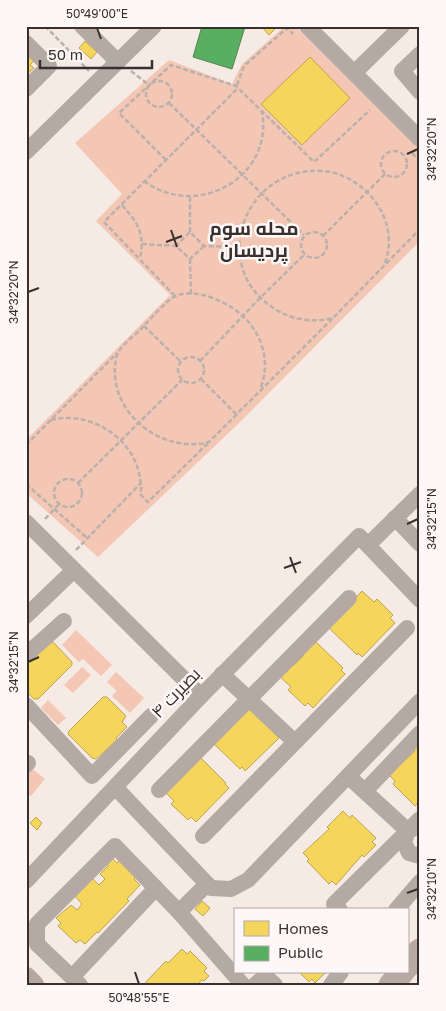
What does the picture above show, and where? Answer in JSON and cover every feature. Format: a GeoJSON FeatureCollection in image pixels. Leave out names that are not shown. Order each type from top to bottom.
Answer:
{"type":"FeatureCollection","features":[{"type":"Feature","properties":{"kind":"main road"},"geometry":{"type":"LineString","coordinates":[[408,965],[420,951]]}},
{"type":"Feature","properties":{"kind":"main road"},"geometry":{"type":"LineString","coordinates":[[391,985],[400,974]]}},
{"type":"Feature","properties":{"kind":"main road"},"geometry":{"type":"LineString","coordinates":[[26,978],[33,985]]}},
{"type":"Feature","properties":{"kind":"street"},"geometry":{"type":"LineString","coordinates":[[26,152],[154,26]]}},
{"type":"Feature","properties":{"kind":"street"},"geometry":{"type":"LineString","coordinates":[[354,73],[402,26]]}},
{"type":"Feature","properties":{"kind":"street"},"geometry":{"type":"LineString","coordinates":[[92,29],[118,62]]}},
{"type":"Feature","properties":{"kind":"street"},"geometry":{"type":"LineString","coordinates":[[300,31],[354,73],[375,105],[420,139]]}},
{"type":"Feature","properties":{"kind":"street"},"geometry":{"type":"LineString","coordinates":[[26,43],[49,66],[26,89]]}},
{"type":"Feature","properties":{"kind":"street"},"geometry":{"type":"LineString","coordinates":[[420,54],[402,71],[420,92]]}},
{"type":"Feature","properties":{"kind":"street","name":"بصیرت ۴"},"geometry":{"type":"LineString","coordinates":[[26,881],[222,674],[363,540],[395,518],[420,494]]}},
{"type":"Feature","properties":{"kind":"street"},"geometry":{"type":"LineString","coordinates":[[395,518],[420,544]]}},
{"type":"Feature","properties":{"kind":"street"},"geometry":{"type":"LineString","coordinates":[[30,526],[201,696]]}},
{"type":"Feature","properties":{"kind":"street"},"geometry":{"type":"LineString","coordinates":[[363,540],[420,600]]}},
{"type":"Feature","properties":{"kind":"street"},"geometry":{"type":"LineString","coordinates":[[26,616],[74,570]]}},
{"type":"Feature","properties":{"kind":"street"},"geometry":{"type":"LineString","coordinates":[[159,790],[349,598]]}},
{"type":"Feature","properties":{"kind":"street"},"geometry":{"type":"LineString","coordinates":[[26,655],[64,621]]}},
{"type":"Feature","properties":{"kind":"street"},"geometry":{"type":"LineString","coordinates":[[203,836],[407,628]]}},
{"type":"Feature","properties":{"kind":"street"},"geometry":{"type":"LineString","coordinates":[[222,674],[295,742]]}},
{"type":"Feature","properties":{"kind":"street"},"geometry":{"type":"LineString","coordinates":[[115,787],[211,888],[231,889],[248,880],[420,701]]}},
{"type":"Feature","properties":{"kind":"street"},"geometry":{"type":"LineString","coordinates":[[26,705],[92,776],[151,716]]}},
{"type":"Feature","properties":{"kind":"street"},"geometry":{"type":"LineString","coordinates":[[365,791],[420,733]]}},
{"type":"Feature","properties":{"kind":"street"},"geometry":{"type":"LineString","coordinates":[[348,776],[414,829]]}},
{"type":"Feature","properties":{"kind":"street"},"geometry":{"type":"LineString","coordinates":[[420,818],[404,842],[409,853],[420,856]]}},
{"type":"Feature","properties":{"kind":"street"},"geometry":{"type":"LineString","coordinates":[[338,908],[334,904],[414,829]]}},
{"type":"Feature","properties":{"kind":"street"},"geometry":{"type":"LineString","coordinates":[[156,888],[76,981],[38,944],[38,924],[114,846],[156,888],[179,912],[243,985]]}},
{"type":"Feature","properties":{"kind":"street"},"geometry":{"type":"LineString","coordinates":[[398,908],[420,882]]}},
{"type":"Feature","properties":{"kind":"street"},"geometry":{"type":"LineString","coordinates":[[179,912],[207,884]]}},
{"type":"Feature","properties":{"kind":"street"},"geometry":{"type":"LineString","coordinates":[[331,985],[339,974]]}},
{"type":"Feature","properties":{"kind":"street"},"geometry":{"type":"LineString","coordinates":[[255,985],[265,976],[275,985]]}},
{"type":"Feature","properties":{"kind":"path"},"geometry":{"type":"LineString","coordinates":[[45,26],[98,81]]}},
{"type":"Feature","properties":{"kind":"path"},"geometry":{"type":"LineString","coordinates":[[175,296],[104,222],[237,86],[244,66],[288,27],[300,31]]}},
{"type":"Feature","properties":{"kind":"path"},"geometry":{"type":"LineString","coordinates":[[118,62],[149,85]]}},
{"type":"Feature","properties":{"kind":"path"},"geometry":{"type":"LineString","coordinates":[[166,160],[119,113],[171,65],[237,86],[314,162],[375,105]]}},
{"type":"Feature","properties":{"kind":"path"},"geometry":{"type":"LineString","coordinates":[[160,81],[168,84],[172,91],[169,103],[158,107],[150,104],[146,97],[149,85],[160,81]]}},
{"type":"Feature","properties":{"kind":"path"},"geometry":{"type":"LineString","coordinates":[[169,103],[304,236]]}},
{"type":"Feature","properties":{"kind":"path"},"geometry":{"type":"LineString","coordinates":[[375,105],[376,117]]}},
{"type":"Feature","properties":{"kind":"path"},"geometry":{"type":"LineString","coordinates":[[144,181],[154,188],[170,194],[190,196],[218,191],[243,174],[253,161],[260,147],[263,132],[261,110]]}},
{"type":"Feature","properties":{"kind":"path"},"geometry":{"type":"LineString","coordinates":[[404,155],[409,150],[420,161]]}},
{"type":"Feature","properties":{"kind":"path"},"geometry":{"type":"LineString","coordinates":[[396,151],[404,155],[408,163],[402,175],[394,177],[386,174],[381,167],[384,155],[396,151]]}},
{"type":"Feature","properties":{"kind":"path"},"geometry":{"type":"LineString","coordinates":[[333,318],[310,320],[295,318],[281,313],[260,298],[249,284],[243,271],[239,247],[241,228],[246,214],[261,193],[274,182],[299,172],[313,171],[340,175],[353,181],[368,193],[381,211],[387,224],[390,251],[385,264]]}},
{"type":"Feature","properties":{"kind":"path"},"geometry":{"type":"LineString","coordinates":[[323,236],[386,174]]}},
{"type":"Feature","properties":{"kind":"path"},"geometry":{"type":"LineString","coordinates":[[190,196],[190,232],[204,246],[239,247]]}},
{"type":"Feature","properties":{"kind":"path"},"geometry":{"type":"LineString","coordinates":[[122,204],[138,224],[142,244],[140,259]]}},
{"type":"Feature","properties":{"kind":"path"},"geometry":{"type":"LineString","coordinates":[[51,420],[68,418],[82,420],[97,424],[112,432],[129,450],[138,466],[140,494],[148,502],[420,229]]}},
{"type":"Feature","properties":{"kind":"path"},"geometry":{"type":"LineString","coordinates":[[176,246],[190,232]]}},
{"type":"Feature","properties":{"kind":"path"},"geometry":{"type":"LineString","coordinates":[[316,232],[323,236],[326,239],[326,248],[321,256],[313,258],[304,255],[300,243],[304,236],[308,233],[316,232]]}},
{"type":"Feature","properties":{"kind":"path"},"geometry":{"type":"LineString","coordinates":[[142,244],[176,246],[190,259],[191,295]]}},
{"type":"Feature","properties":{"kind":"path"},"geometry":{"type":"LineString","coordinates":[[190,259],[204,246]]}},
{"type":"Feature","properties":{"kind":"path"},"geometry":{"type":"LineString","coordinates":[[200,361],[304,255]]}},
{"type":"Feature","properties":{"kind":"path"},"geometry":{"type":"LineString","coordinates":[[26,446],[175,296],[191,295],[217,299],[244,316],[258,335],[263,348],[266,361],[266,375],[262,387]]}},
{"type":"Feature","properties":{"kind":"path"},"geometry":{"type":"LineString","coordinates":[[144,326],[180,361]]}},
{"type":"Feature","properties":{"kind":"path"},"geometry":{"type":"LineString","coordinates":[[118,352],[116,373],[120,395],[126,408],[145,430],[172,442],[186,444],[209,442]]}},
{"type":"Feature","properties":{"kind":"path"},"geometry":{"type":"LineString","coordinates":[[188,357],[197,358],[200,361],[204,372],[201,379],[190,383],[179,377],[177,369],[180,361],[188,357]]}},
{"type":"Feature","properties":{"kind":"path"},"geometry":{"type":"LineString","coordinates":[[201,379],[236,414]]}},
{"type":"Feature","properties":{"kind":"path"},"geometry":{"type":"LineString","coordinates":[[78,483],[182,380]]}},
{"type":"Feature","properties":{"kind":"path"},"geometry":{"type":"LineString","coordinates":[[69,479],[78,483],[82,491],[76,504],[68,507],[59,504],[54,497],[54,488],[57,484],[60,481],[69,479]]}},
{"type":"Feature","properties":{"kind":"path"},"geometry":{"type":"LineString","coordinates":[[26,484],[87,538],[140,482]]}},
{"type":"Feature","properties":{"kind":"path"},"geometry":{"type":"LineString","coordinates":[[30,526],[55,509],[59,504]]}},
{"type":"Feature","properties":{"kind":"shaded area"},"geometry":{"type":"Polygon","coordinates":[[[285,26],[295,26],[420,149],[420,241],[237,425],[98,557],[26,493],[26,440],[170,295],[96,221],[122,194],[75,143],[169,60],[232,84],[242,64],[285,26]]]}},
{"type":"Feature","properties":{"kind":"shaded area"},"geometry":{"type":"Polygon","coordinates":[[[76,630],[112,665],[101,676],[83,659],[79,662],[62,645],[76,630]]]}},
{"type":"Feature","properties":{"kind":"shaded area"},"geometry":{"type":"Polygon","coordinates":[[[82,667],[91,675],[73,693],[64,685],[82,667]]]}},
{"type":"Feature","properties":{"kind":"shaded area"},"geometry":{"type":"Polygon","coordinates":[[[116,672],[144,698],[130,713],[112,696],[117,691],[107,682],[116,672]]]}},
{"type":"Feature","properties":{"kind":"shaded area"},"geometry":{"type":"Polygon","coordinates":[[[48,700],[66,718],[58,725],[41,708],[48,700]]]}},
{"type":"Feature","properties":{"kind":"shaded area"},"geometry":{"type":"Polygon","coordinates":[[[30,767],[45,779],[31,796],[26,793],[26,772],[30,767]]]}},
{"type":"Feature","properties":{"kind":"building: Homes"},"geometry":{"type":"Polygon","coordinates":[[[261,26],[278,26],[269,35],[261,26]]]}},
{"type":"Feature","properties":{"kind":"building: Homes"},"geometry":{"type":"Polygon","coordinates":[[[85,41],[97,52],[91,59],[79,48],[85,41]]]}},
{"type":"Feature","properties":{"kind":"building: Homes"},"geometry":{"type":"Polygon","coordinates":[[[26,53],[34,61],[30,65],[34,68],[26,75],[26,53]]]}},
{"type":"Feature","properties":{"kind":"building: Homes"},"geometry":{"type":"Polygon","coordinates":[[[310,57],[350,98],[302,145],[261,104],[310,57]]]}},
{"type":"Feature","properties":{"kind":"building: Homes"},"geometry":{"type":"Polygon","coordinates":[[[362,591],[374,602],[377,599],[393,615],[390,618],[395,623],[362,657],[358,653],[357,655],[328,627],[362,591]]]}},
{"type":"Feature","properties":{"kind":"building: Homes"},"geometry":{"type":"Polygon","coordinates":[[[314,640],[343,668],[341,670],[345,674],[313,708],[308,703],[305,706],[288,690],[291,687],[279,676],[292,663],[294,665],[304,655],[302,653],[314,640]]]}},
{"type":"Feature","properties":{"kind":"building: Homes"},"geometry":{"type":"Polygon","coordinates":[[[53,642],[72,662],[72,665],[38,699],[34,699],[26,691],[26,654],[53,642]]]}},
{"type":"Feature","properties":{"kind":"building: Homes"},"geometry":{"type":"Polygon","coordinates":[[[103,697],[107,697],[126,716],[122,722],[127,727],[116,738],[117,740],[96,759],[92,758],[68,734],[103,697]]]}},
{"type":"Feature","properties":{"kind":"building: Homes"},"geometry":{"type":"Polygon","coordinates":[[[246,705],[279,738],[245,771],[242,767],[240,769],[211,741],[246,705]]]}},
{"type":"Feature","properties":{"kind":"building: Homes"},"geometry":{"type":"Polygon","coordinates":[[[420,742],[420,805],[418,803],[415,806],[393,784],[395,781],[389,775],[415,751],[413,749],[420,742]]]}},
{"type":"Feature","properties":{"kind":"building: Homes"},"geometry":{"type":"Polygon","coordinates":[[[198,755],[229,788],[196,822],[191,817],[188,820],[171,804],[174,801],[163,790],[198,755]]]}},
{"type":"Feature","properties":{"kind":"building: Homes"},"geometry":{"type":"Polygon","coordinates":[[[343,811],[350,818],[352,815],[376,838],[372,842],[376,845],[364,857],[362,855],[336,885],[332,881],[329,884],[307,861],[309,859],[303,853],[329,829],[327,827],[343,811]]]}},
{"type":"Feature","properties":{"kind":"building: Homes"},"geometry":{"type":"Polygon","coordinates":[[[36,817],[42,823],[37,830],[30,823],[36,817]]]}},
{"type":"Feature","properties":{"kind":"building: Homes"},"geometry":{"type":"Polygon","coordinates":[[[112,858],[117,863],[120,860],[137,877],[134,879],[140,885],[127,899],[129,901],[98,933],[85,944],[80,940],[76,943],[58,926],[61,923],[56,918],[71,905],[77,910],[82,904],[75,896],[92,878],[99,885],[105,879],[100,874],[108,866],[107,864],[112,858]]]}},
{"type":"Feature","properties":{"kind":"building: Homes"},"geometry":{"type":"Polygon","coordinates":[[[202,901],[210,908],[203,916],[195,909],[202,901]]]}},
{"type":"Feature","properties":{"kind":"building: Homes"},"geometry":{"type":"Polygon","coordinates":[[[182,949],[187,954],[190,951],[207,968],[204,971],[209,976],[204,981],[202,980],[197,985],[143,985],[166,961],[168,963],[182,949]]]}},
{"type":"Feature","properties":{"kind":"building: Homes"},"geometry":{"type":"Polygon","coordinates":[[[301,974],[324,974],[315,983],[312,979],[309,982],[301,974]]]}},
{"type":"Feature","properties":{"kind":"building: Public"},"geometry":{"type":"Polygon","coordinates":[[[202,26],[245,27],[232,69],[193,57],[202,26]]]}},
{"type":"Feature","properties":{"kind":"district","name":"محله سوم پردیسان"},"geometry":{"type":"Point","coordinates":[254,239]}}]}
